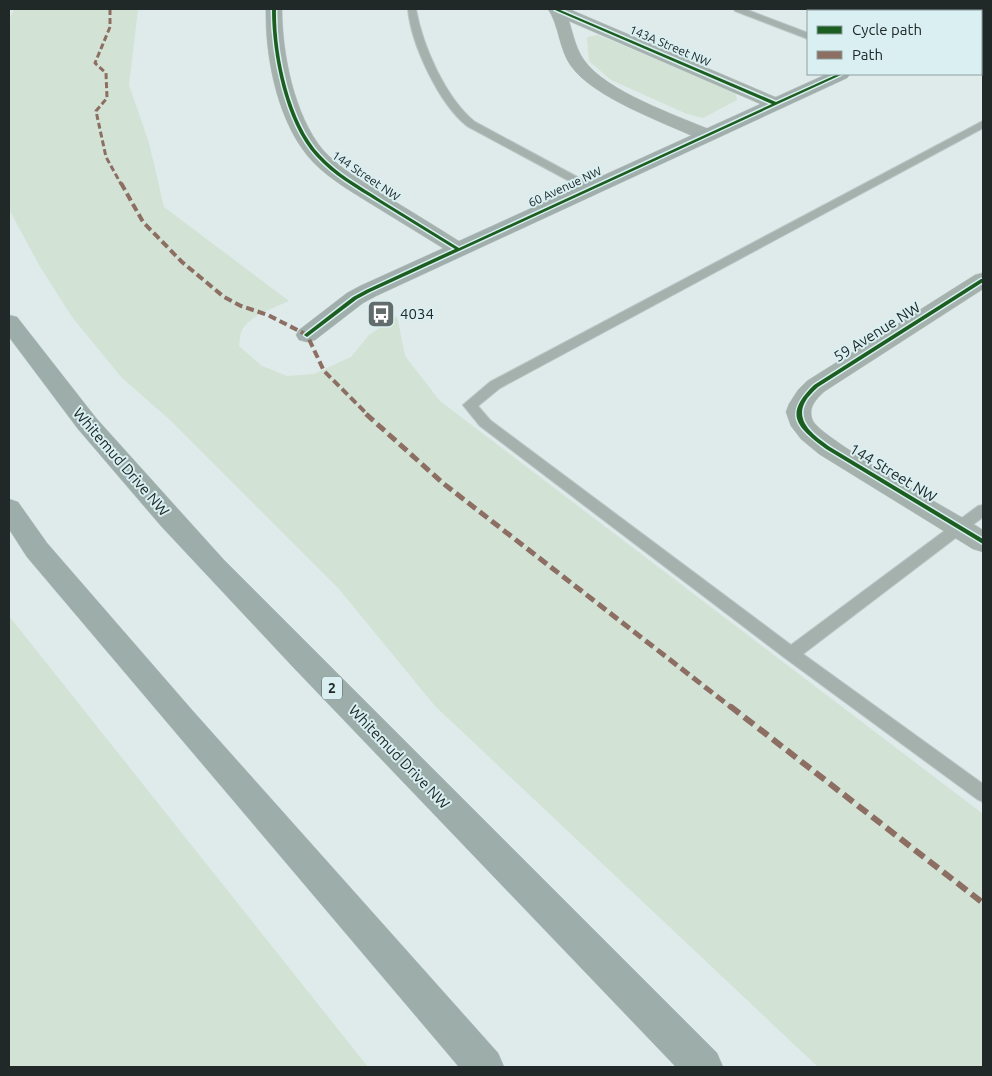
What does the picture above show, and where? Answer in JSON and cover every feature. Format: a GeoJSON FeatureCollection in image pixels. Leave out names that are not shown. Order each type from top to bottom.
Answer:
{"type":"FeatureCollection","features":[{"type":"Feature","properties":{"kind":"highway","name":"Whitemud Drive NW"},"geometry":{"type":"LineString","coordinates":[[9,322],[43,370],[117,460],[222,576],[705,1067]]}},
{"type":"Feature","properties":{"kind":"highway"},"geometry":{"type":"LineString","coordinates":[[9,508],[38,550],[181,719],[484,1067]]}},
{"type":"Feature","properties":{"kind":"street","name":"144 Street NW"},"geometry":{"type":"LineString","coordinates":[[274,9],[277,56],[284,83],[301,129],[314,150],[330,168],[458,249]]}},
{"type":"Feature","properties":{"kind":"street","name":"143A Street NW"},"geometry":{"type":"LineString","coordinates":[[557,9],[776,104]]}},
{"type":"Feature","properties":{"kind":"street","name":"143A Street NW"},"geometry":{"type":"LineString","coordinates":[[557,9],[574,56],[578,64],[591,78],[617,93],[706,135]]}},
{"type":"Feature","properties":{"kind":"street","name":"60 Avenue NW"},"geometry":{"type":"LineString","coordinates":[[307,335],[355,298],[590,188],[839,75]]}},
{"type":"Feature","properties":{"kind":"street","name":"59 Avenue NW"},"geometry":{"type":"LineString","coordinates":[[799,416],[799,404],[816,386],[983,280]]}},
{"type":"Feature","properties":{"kind":"street","name":"144 Street NW"},"geometry":{"type":"LineString","coordinates":[[799,416],[804,428],[821,443],[983,542]]}},
{"type":"Feature","properties":{"kind":"lane"},"geometry":{"type":"LineString","coordinates":[[412,9],[419,42],[427,62],[461,116],[471,124],[590,188]]}},
{"type":"Feature","properties":{"kind":"lane"},"geometry":{"type":"LineString","coordinates":[[738,9],[807,36]]}},
{"type":"Feature","properties":{"kind":"lane"},"geometry":{"type":"LineString","coordinates":[[983,124],[495,385],[470,405],[485,423],[791,654],[983,794]]}},
{"type":"Feature","properties":{"kind":"lane"},"geometry":{"type":"LineString","coordinates":[[791,654],[983,510]]}},
{"type":"Feature","properties":{"kind":"green space"},"geometry":{"type":"Polygon","coordinates":[[[14,9],[138,9],[129,85],[149,143],[164,207],[289,301],[256,316],[242,330],[239,346],[262,366],[287,376],[314,374],[351,357],[369,335],[397,316],[405,356],[440,401],[983,814],[983,1067],[818,1067],[435,706],[339,589],[169,419],[122,378],[72,317],[39,265],[9,209],[9,20],[14,9]]]}},
{"type":"Feature","properties":{"kind":"green space"},"geometry":{"type":"Polygon","coordinates":[[[598,35],[735,93],[737,100],[703,118],[687,114],[611,80],[589,61],[587,37],[598,35]]]}},
{"type":"Feature","properties":{"kind":"green space"},"geometry":{"type":"Polygon","coordinates":[[[9,616],[368,1067],[9,1067],[9,616]]]}},
{"type":"Feature","properties":{"kind":"marked path"},"geometry":{"type":"LineString","coordinates":[[110,9],[110,27],[95,63],[106,73],[107,98],[96,111],[106,157],[143,222],[182,262],[224,297],[241,306],[268,315],[307,335],[324,371],[379,427],[444,484],[983,903]]}},
{"type":"Feature","properties":{"kind":"cycle path"},"geometry":{"type":"LineString","coordinates":[[274,9],[275,44],[284,83],[297,121],[314,151],[342,177],[458,249]]}},
{"type":"Feature","properties":{"kind":"cycle path"},"geometry":{"type":"LineString","coordinates":[[556,9],[776,104]]}},
{"type":"Feature","properties":{"kind":"cycle path"},"geometry":{"type":"LineString","coordinates":[[307,335],[355,298],[368,291],[839,75]]}},
{"type":"Feature","properties":{"kind":"cycle path"},"geometry":{"type":"LineString","coordinates":[[983,280],[816,386],[806,395],[799,412],[804,426],[818,441],[983,542]]}},
{"type":"Feature","properties":{"kind":"place","name":"4034"},"geometry":{"type":"Point","coordinates":[381,314]}}]}
